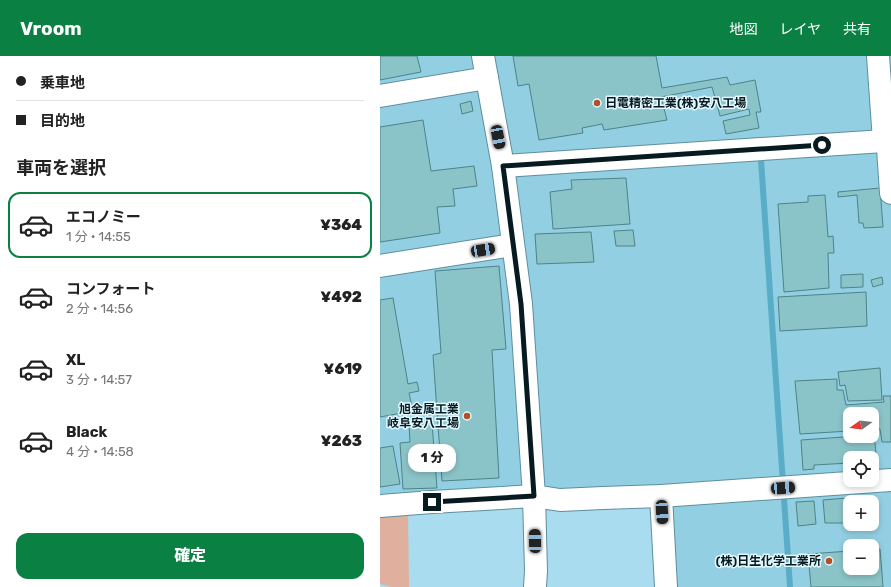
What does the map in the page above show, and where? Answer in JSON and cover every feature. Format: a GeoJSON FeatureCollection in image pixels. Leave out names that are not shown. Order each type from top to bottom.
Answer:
{"type":"FeatureCollection","features":[{"type":"Feature","properties":{"kind":"street"},"geometry":{"type":"LineString","coordinates":[[483,56],[503,166],[521,304],[534,496],[535,587]]}},
{"type":"Feature","properties":{"kind":"street"},"geometry":{"type":"LineString","coordinates":[[878,56],[888,146],[891,193]]}},
{"type":"Feature","properties":{"kind":"street"},"geometry":{"type":"LineString","coordinates":[[380,96],[487,78]]}},
{"type":"Feature","properties":{"kind":"street"},"geometry":{"type":"LineString","coordinates":[[503,166],[888,146]]}},
{"type":"Feature","properties":{"kind":"street"},"geometry":{"type":"LineString","coordinates":[[380,266],[513,245]]}},
{"type":"Feature","properties":{"kind":"street"},"geometry":{"type":"LineString","coordinates":[[380,506],[534,496],[560,500],[662,496],[891,480]]}},
{"type":"Feature","properties":{"kind":"street"},"geometry":{"type":"LineString","coordinates":[[662,496],[666,587]]}},
{"type":"Feature","properties":{"kind":"shaded area"},"geometry":{"type":"Polygon","coordinates":[[[380,56],[891,56],[891,587],[675,587],[669,488],[380,496],[380,56]]]}},
{"type":"Feature","properties":{"kind":"shaded area"},"geometry":{"type":"Polygon","coordinates":[[[408,513],[409,587],[391,587],[380,584],[380,514],[408,513]]]}},
{"type":"Feature","properties":{"kind":"building"},"geometry":{"type":"Polygon","coordinates":[[[380,56],[417,56],[421,72],[380,80],[380,56]]]}},
{"type":"Feature","properties":{"kind":"building","name":"日電精密工業(株)安八工場"},"geometry":{"type":"Polygon","coordinates":[[[513,56],[656,56],[662,88],[727,77],[730,85],[755,80],[761,112],[756,112],[759,128],[726,134],[723,121],[750,115],[749,109],[720,116],[712,87],[661,97],[667,120],[604,130],[602,124],[582,128],[583,133],[539,140],[529,84],[518,86],[513,56]]]}},
{"type":"Feature","properties":{"kind":"building"},"geometry":{"type":"Polygon","coordinates":[[[471,101],[473,111],[462,114],[460,104],[471,101]]]}},
{"type":"Feature","properties":{"kind":"building"},"geometry":{"type":"Polygon","coordinates":[[[423,120],[431,171],[474,166],[477,186],[453,189],[455,206],[437,207],[440,233],[380,242],[380,127],[423,120]]]}},
{"type":"Feature","properties":{"kind":"building"},"geometry":{"type":"Polygon","coordinates":[[[626,178],[630,224],[553,229],[550,192],[572,189],[571,180],[626,178]]]}},
{"type":"Feature","properties":{"kind":"building"},"geometry":{"type":"Polygon","coordinates":[[[880,188],[883,227],[864,228],[863,223],[859,223],[857,195],[838,197],[838,192],[880,188]]]}},
{"type":"Feature","properties":{"kind":"building"},"geometry":{"type":"Polygon","coordinates":[[[825,195],[828,237],[833,236],[834,253],[828,253],[829,288],[784,292],[778,204],[808,202],[808,196],[825,195]]]}},
{"type":"Feature","properties":{"kind":"building"},"geometry":{"type":"Polygon","coordinates":[[[633,230],[635,246],[616,246],[614,231],[633,230]]]}},
{"type":"Feature","properties":{"kind":"building"},"geometry":{"type":"Polygon","coordinates":[[[591,232],[594,262],[537,264],[535,234],[591,232]]]}},
{"type":"Feature","properties":{"kind":"building","name":"旭金属工業 岐阜安八工場"},"geometry":{"type":"Polygon","coordinates":[[[499,266],[506,349],[492,350],[499,478],[442,481],[433,355],[441,353],[435,271],[499,266]]]}},
{"type":"Feature","properties":{"kind":"building"},"geometry":{"type":"Polygon","coordinates":[[[863,274],[863,287],[841,288],[841,275],[863,274]]]}},
{"type":"Feature","properties":{"kind":"building"},"geometry":{"type":"Polygon","coordinates":[[[882,277],[883,284],[873,287],[871,280],[882,277]]]}},
{"type":"Feature","properties":{"kind":"building"},"geometry":{"type":"Polygon","coordinates":[[[866,292],[867,326],[780,331],[778,297],[866,292]]]}},
{"type":"Feature","properties":{"kind":"building","name":"旭金属工業 岐阜安八工場"},"geometry":{"type":"Polygon","coordinates":[[[393,298],[408,384],[417,382],[419,391],[409,393],[413,411],[380,417],[380,300],[393,298]]]}},
{"type":"Feature","properties":{"kind":"building"},"geometry":{"type":"Polygon","coordinates":[[[880,368],[882,400],[848,401],[845,385],[840,386],[838,372],[880,368]]]}},
{"type":"Feature","properties":{"kind":"building"},"geometry":{"type":"Polygon","coordinates":[[[837,379],[837,390],[843,390],[846,405],[884,402],[883,396],[891,396],[891,442],[882,442],[879,429],[879,407],[843,407],[843,431],[800,434],[795,381],[837,379]]]}},
{"type":"Feature","properties":{"kind":"building","name":"旭金属工業 岐阜安八工場"},"geometry":{"type":"Polygon","coordinates":[[[432,423],[437,488],[403,489],[400,443],[410,442],[409,424],[432,423]]]}},
{"type":"Feature","properties":{"kind":"building"},"geometry":{"type":"Polygon","coordinates":[[[843,437],[843,443],[875,443],[876,451],[843,451],[843,463],[814,465],[814,469],[803,470],[801,440],[843,437]]]}},
{"type":"Feature","properties":{"kind":"building","name":"旭金属工業 岐阜安八工場"},"geometry":{"type":"Polygon","coordinates":[[[393,446],[400,484],[380,487],[380,448],[393,446]]]}},
{"type":"Feature","properties":{"kind":"building","name":"(株)日生化学工業所"},"geometry":{"type":"Polygon","coordinates":[[[843,498],[843,523],[825,523],[823,500],[843,498]]]}},
{"type":"Feature","properties":{"kind":"building","name":"(株)日生化学工業所"},"geometry":{"type":"Polygon","coordinates":[[[814,501],[816,524],[798,526],[796,502],[814,501]]]}},
{"type":"Feature","properties":{"kind":"building","name":"(株)日生化学工業所"},"geometry":{"type":"Polygon","coordinates":[[[880,549],[883,587],[811,587],[808,554],[843,552],[843,575],[879,575],[880,549]]]}},
{"type":"Feature","properties":{"kind":"waterway"},"geometry":{"type":"LineString","coordinates":[[761,160],[790,587]]}},
{"type":"Feature","properties":{"kind":"place","name":"日電精密工業(株)安八工場"},"geometry":{"type":"Point","coordinates":[597,103]}},
{"type":"Feature","properties":{"kind":"place","name":"旭金属工業 岐阜安八工場"},"geometry":{"type":"Point","coordinates":[467,416]}},
{"type":"Feature","properties":{"kind":"place","name":"(株)日生化学工業所"},"geometry":{"type":"Point","coordinates":[829,561]}},
{"type":"Feature","properties":{"kind":"route"},"geometry":{"type":"LineString","coordinates":[[432,502],[534,496],[521,304],[503,166],[822,145]]}}]}
